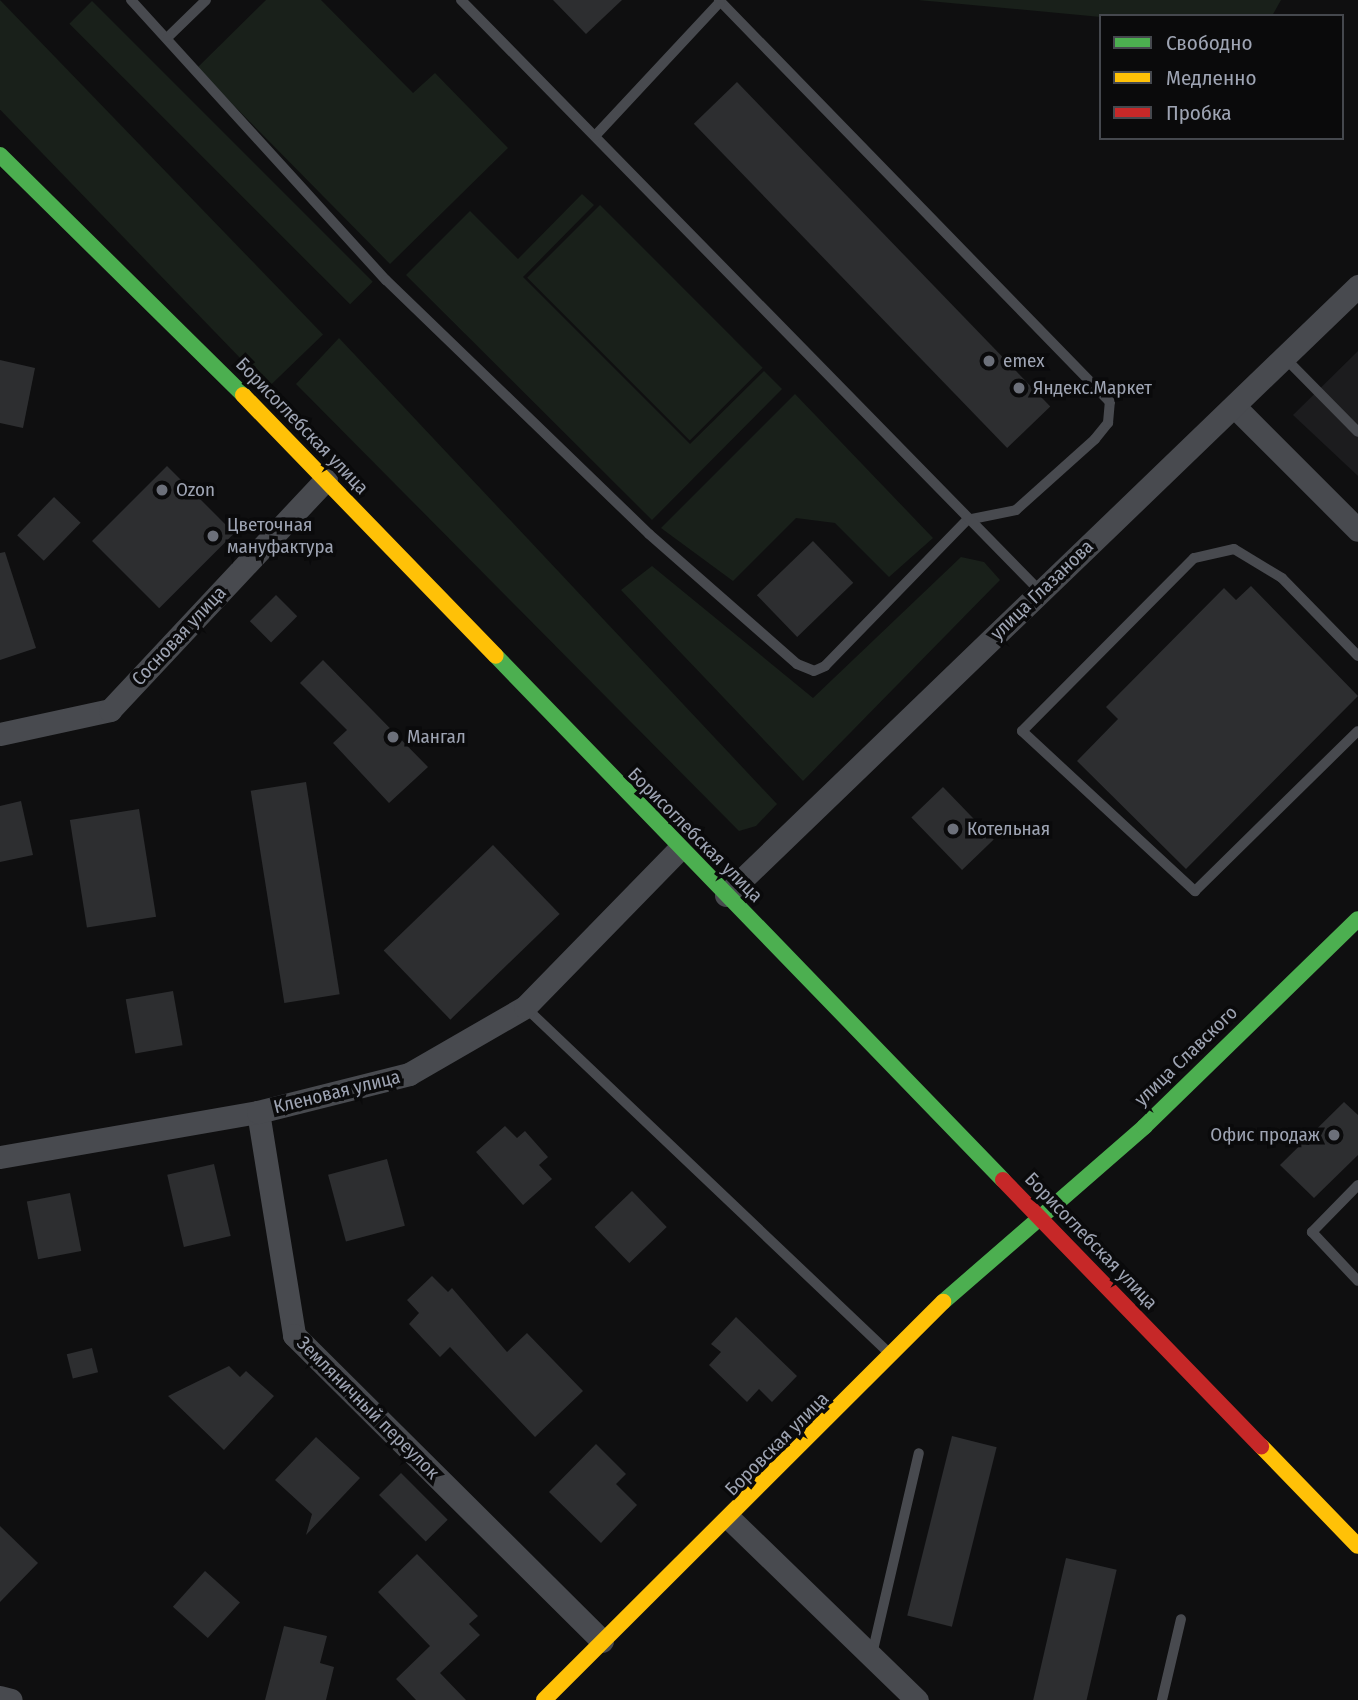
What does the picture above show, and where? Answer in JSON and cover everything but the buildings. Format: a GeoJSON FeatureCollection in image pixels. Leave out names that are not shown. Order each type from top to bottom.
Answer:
{"type":"FeatureCollection","features":[{"type":"Feature","properties":{"kind":"street","name":"Борисоглебская улица"},"geometry":{"type":"LineString","coordinates":[[0,155],[326,479],[678,850],[726,895],[1358,1546]]}},
{"type":"Feature","properties":{"kind":"street","name":"улица Глазанова"},"geometry":{"type":"LineString","coordinates":[[726,895],[1358,286]]}},
{"type":"Feature","properties":{"kind":"street"},"geometry":{"type":"LineString","coordinates":[[1234,406],[1358,530]]}},
{"type":"Feature","properties":{"kind":"street","name":"Сосновая улица"},"geometry":{"type":"LineString","coordinates":[[0,734],[110,710],[326,479]]}},
{"type":"Feature","properties":{"kind":"street","name":"Кленовая улица"},"geometry":{"type":"LineString","coordinates":[[0,1157],[258,1112],[409,1074],[525,1007],[678,850]]}},
{"type":"Feature","properties":{"kind":"street","name":"улица Славского"},"geometry":{"type":"LineString","coordinates":[[1040,1219],[1358,919]]}},
{"type":"Feature","properties":{"kind":"street","name":"Земляничный переулок"},"geometry":{"type":"LineString","coordinates":[[258,1112],[294,1335],[601,1641]]}},
{"type":"Feature","properties":{"kind":"street","name":"Боровская улица"},"geometry":{"type":"LineString","coordinates":[[544,1700],[601,1641],[731,1520],[894,1357],[956,1289],[1040,1219]]}},
{"type":"Feature","properties":{"kind":"street"},"geometry":{"type":"LineString","coordinates":[[731,1520],[873,1650],[917,1700]]}},
{"type":"Feature","properties":{"kind":"street"},"geometry":{"type":"LineString","coordinates":[[0,1697],[11,1700]]}},
{"type":"Feature","properties":{"kind":"lane"},"geometry":{"type":"LineString","coordinates":[[131,0],[386,281],[649,534],[803,668],[825,667],[967,520],[1016,510],[1104,430],[1110,402],[720,1],[595,136]]}},
{"type":"Feature","properties":{"kind":"lane"},"geometry":{"type":"LineString","coordinates":[[167,37],[206,0]]}},
{"type":"Feature","properties":{"kind":"lane"},"geometry":{"type":"LineString","coordinates":[[461,0],[967,520],[1041,592]]}},
{"type":"Feature","properties":{"kind":"lane"},"geometry":{"type":"LineString","coordinates":[[1284,357],[1358,432]]}},
{"type":"Feature","properties":{"kind":"lane"},"geometry":{"type":"LineString","coordinates":[[1358,656],[1282,578],[1234,549],[1194,558],[1023,731],[1195,891],[1358,731]]}},
{"type":"Feature","properties":{"kind":"lane"},"geometry":{"type":"LineString","coordinates":[[525,1007],[894,1357]]}},
{"type":"Feature","properties":{"kind":"lane"},"geometry":{"type":"LineString","coordinates":[[1358,1185],[1312,1232],[1358,1281]]}},
{"type":"Feature","properties":{"kind":"lane"},"geometry":{"type":"LineString","coordinates":[[873,1650],[919,1453]]}},
{"type":"Feature","properties":{"kind":"lane"},"geometry":{"type":"LineString","coordinates":[[1162,1700],[1181,1619]]}},
{"type":"Feature","properties":{"kind":"shaded area"},"geometry":{"type":"Polygon","coordinates":[[[0,0],[323,334],[268,387],[0,109],[0,0]]]}},
{"type":"Feature","properties":{"kind":"shaded area"},"geometry":{"type":"Polygon","coordinates":[[[266,0],[321,0],[413,93],[435,73],[508,148],[390,264],[197,68],[266,0]]]}},
{"type":"Feature","properties":{"kind":"shaded area"},"geometry":{"type":"Polygon","coordinates":[[[918,0],[1281,0],[1273,14],[1099,14],[1099,17],[918,0]]]}},
{"type":"Feature","properties":{"kind":"shaded area"},"geometry":{"type":"Polygon","coordinates":[[[92,1],[373,282],[350,304],[69,24],[92,1]]]}},
{"type":"Feature","properties":{"kind":"shaded area"},"geometry":{"type":"Polygon","coordinates":[[[582,194],[594,205],[523,277],[690,444],[764,371],[782,389],[652,520],[406,275],[470,211],[518,259],[582,194]]]}},
{"type":"Feature","properties":{"kind":"shaded area"},"geometry":{"type":"Polygon","coordinates":[[[600,205],[763,368],[690,440],[527,278],[600,205]]]}},
{"type":"Feature","properties":{"kind":"shaded area"},"geometry":{"type":"Polygon","coordinates":[[[339,338],[777,804],[756,826],[739,831],[296,384],[339,338]]]}},
{"type":"Feature","properties":{"kind":"shaded area"},"geometry":{"type":"Polygon","coordinates":[[[1358,351],[1358,476],[1293,415],[1358,351]]]}},
{"type":"Feature","properties":{"kind":"shaded area"},"geometry":{"type":"Polygon","coordinates":[[[795,394],[933,538],[889,577],[835,523],[796,518],[733,581],[661,528],[795,394]]]}},
{"type":"Feature","properties":{"kind":"shaded area"},"geometry":{"type":"Polygon","coordinates":[[[961,557],[984,562],[1000,580],[803,781],[621,590],[652,566],[813,698],[961,557]]]}},
{"type":"Feature","properties":{"kind":"traffic: fast"},"geometry":{"type":"LineString","coordinates":[[0,155],[243,395]]}},
{"type":"Feature","properties":{"kind":"traffic: fast"},"geometry":{"type":"LineString","coordinates":[[496,656],[1003,1180]]}},
{"type":"Feature","properties":{"kind":"traffic: fast"},"geometry":{"type":"LineString","coordinates":[[943,1302],[1144,1127],[1358,919]]}},
{"type":"Feature","properties":{"kind":"traffic: slow"},"geometry":{"type":"LineString","coordinates":[[243,395],[496,656]]}},
{"type":"Feature","properties":{"kind":"traffic: slow"},"geometry":{"type":"LineString","coordinates":[[544,1700],[943,1302]]}},
{"type":"Feature","properties":{"kind":"traffic: slow"},"geometry":{"type":"LineString","coordinates":[[1261,1446],[1358,1546]]}},
{"type":"Feature","properties":{"kind":"traffic: jam"},"geometry":{"type":"LineString","coordinates":[[1003,1180],[1261,1446]]}},
{"type":"Feature","properties":{"kind":"place","name":"emex"},"geometry":{"type":"Point","coordinates":[989,361]}},
{"type":"Feature","properties":{"kind":"place","name":"Яндекс.Маркет"},"geometry":{"type":"Point","coordinates":[1019,388]}},
{"type":"Feature","properties":{"kind":"place","name":"Ozon"},"geometry":{"type":"Point","coordinates":[162,490]}},
{"type":"Feature","properties":{"kind":"place","name":"Цветочная мануфактура"},"geometry":{"type":"Point","coordinates":[213,536]}},
{"type":"Feature","properties":{"kind":"place","name":"Мангал"},"geometry":{"type":"Point","coordinates":[393,737]}},
{"type":"Feature","properties":{"kind":"place","name":"Котельная"},"geometry":{"type":"Point","coordinates":[953,829]}},
{"type":"Feature","properties":{"kind":"place","name":"Офис продаж"},"geometry":{"type":"Point","coordinates":[1334,1135]}}]}
